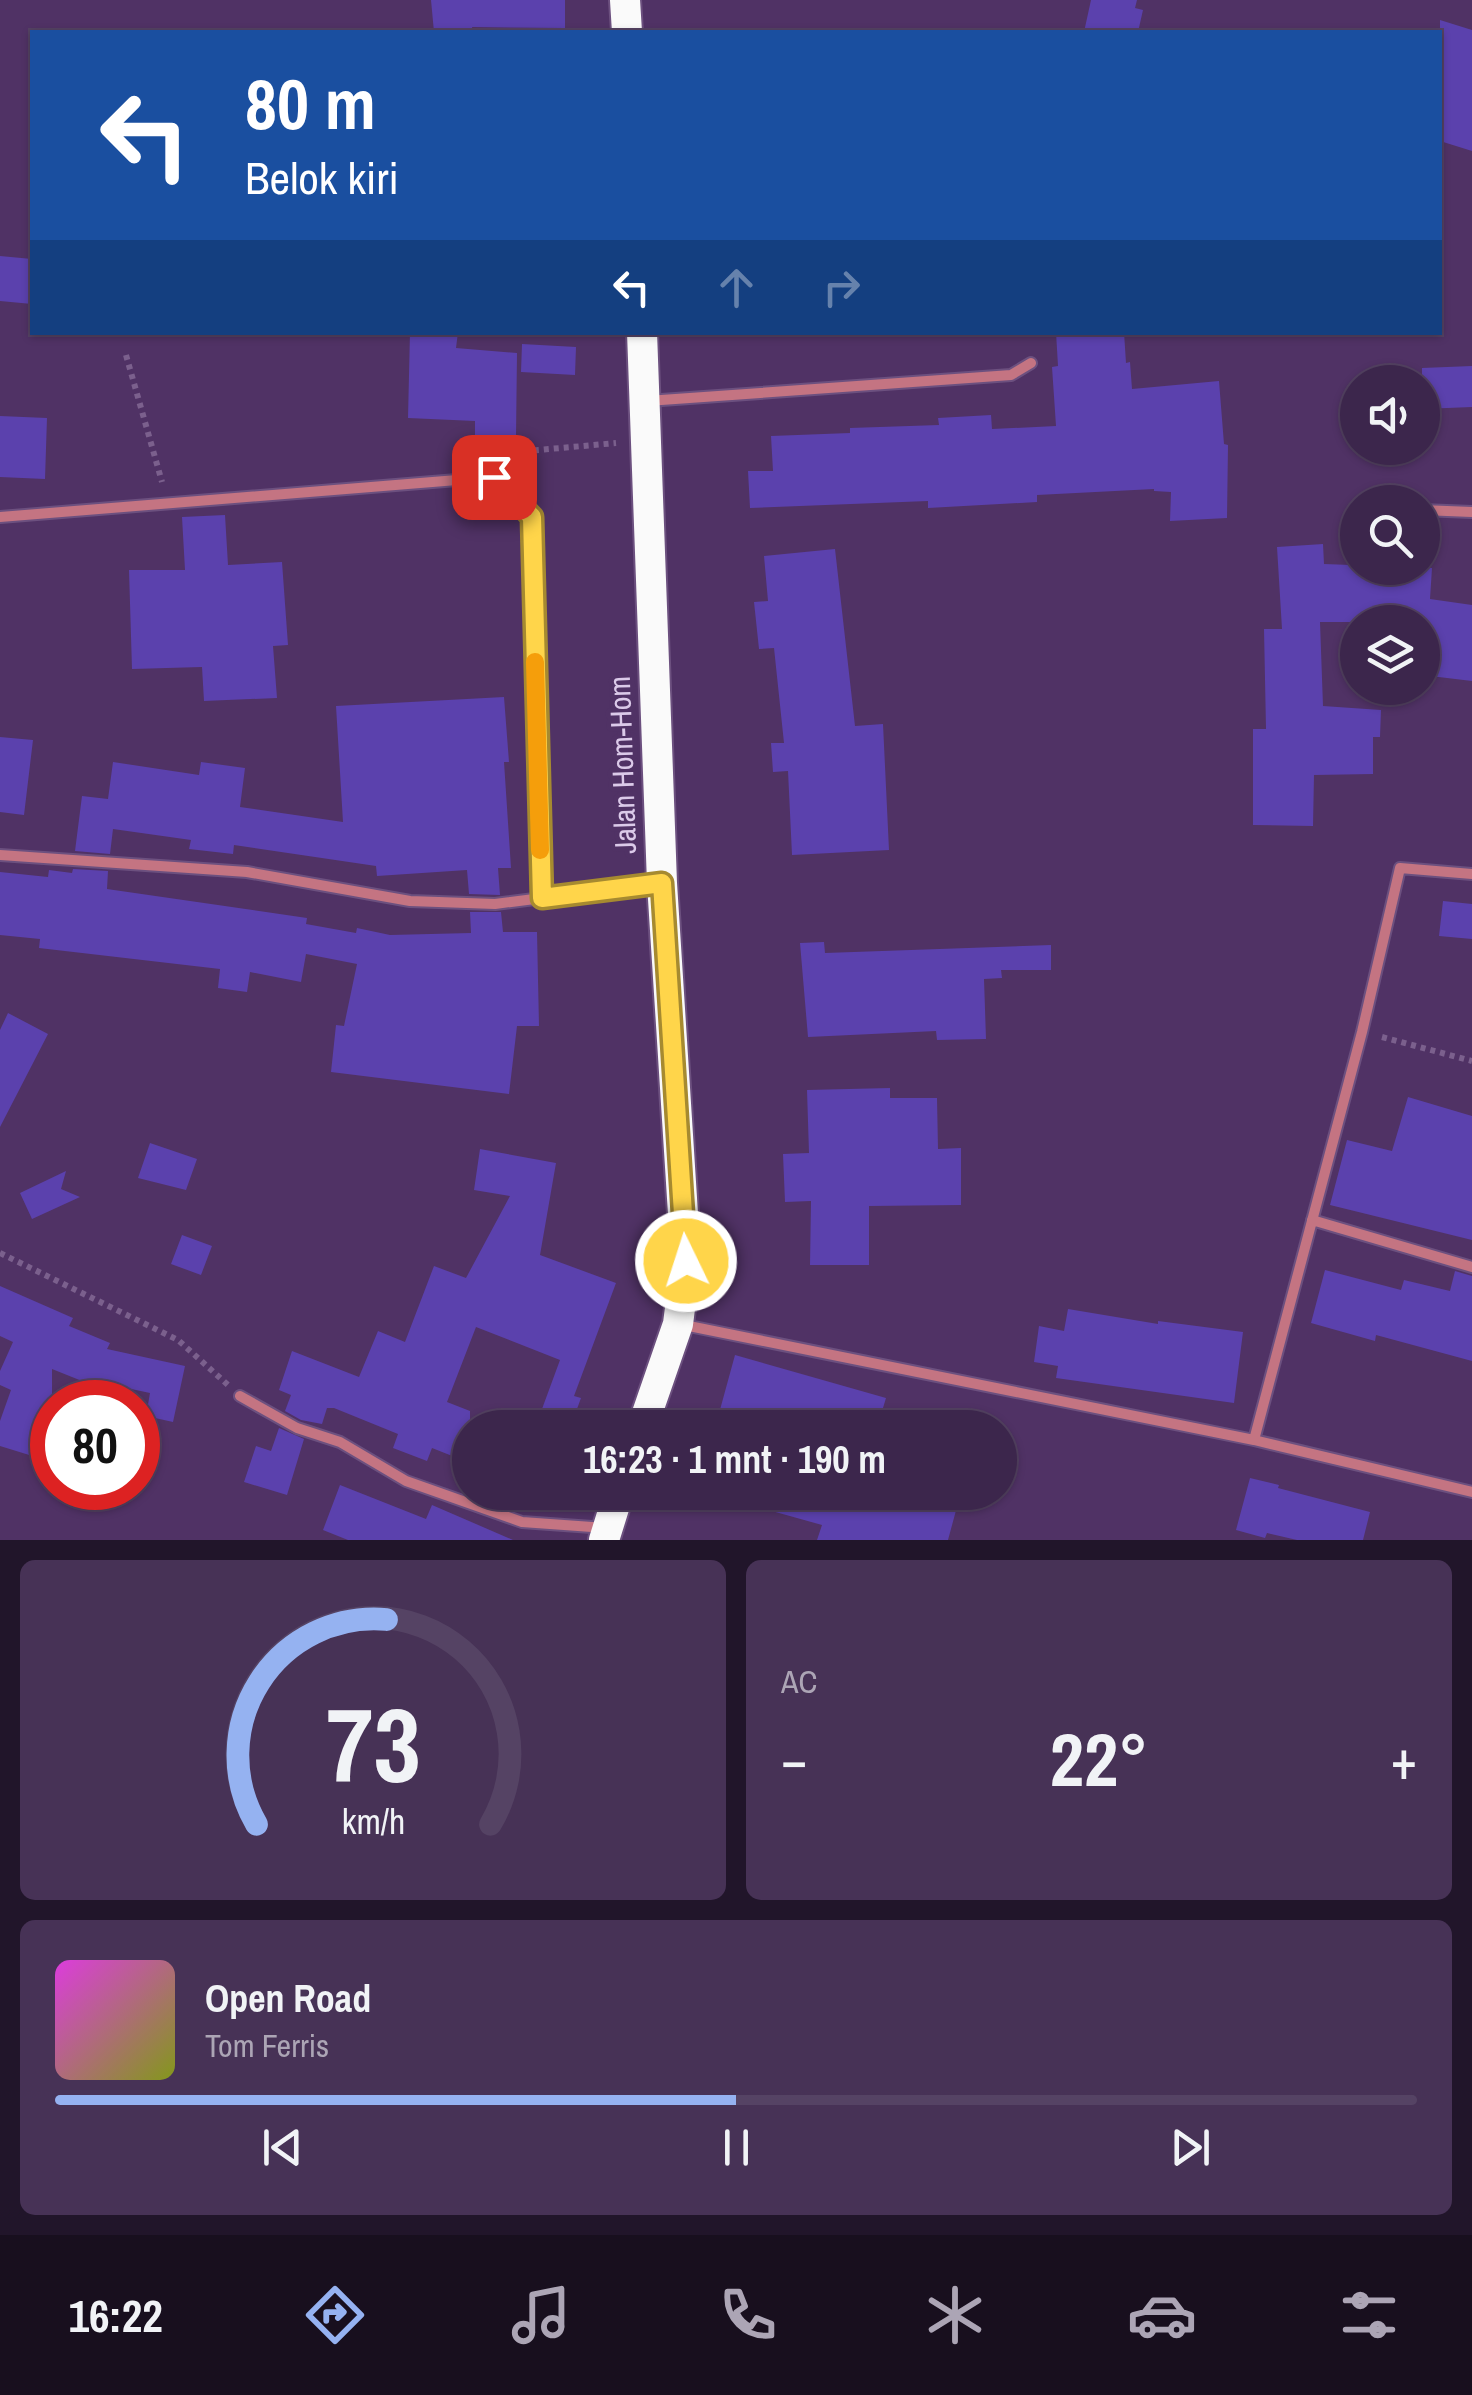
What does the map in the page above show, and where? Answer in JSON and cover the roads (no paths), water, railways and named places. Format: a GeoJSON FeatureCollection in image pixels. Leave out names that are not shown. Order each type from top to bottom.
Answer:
{"type":"FeatureCollection","features":[{"type":"Feature","properties":{"kind":"highway"},"geometry":{"type":"LineString","coordinates":[[625,0],[627,30]]}},
{"type":"Feature","properties":{"kind":"highway","name":"Jalan Hom-Hom"},"geometry":{"type":"LineString","coordinates":[[642,335],[662,883],[686,1261],[678,1324],[648,1410]]}},
{"type":"Feature","properties":{"kind":"highway"},"geometry":{"type":"LineString","coordinates":[[606,1534],[614,1510]]}},
{"type":"Feature","properties":{"kind":"street"},"geometry":{"type":"LineString","coordinates":[[646,401],[1012,375],[1031,363]]}},
{"type":"Feature","properties":{"kind":"street"},"geometry":{"type":"LineString","coordinates":[[0,517],[494,477],[532,517],[542,898]]}},
{"type":"Feature","properties":{"kind":"street"},"geometry":{"type":"LineString","coordinates":[[1440,511],[1472,512]]}},
{"type":"Feature","properties":{"kind":"street"},"geometry":{"type":"LineString","coordinates":[[0,854],[247,872],[410,901],[495,904],[662,883]]}},
{"type":"Feature","properties":{"kind":"street"},"geometry":{"type":"LineString","coordinates":[[1254,1440],[1362,1032],[1400,868],[1472,874]]}},
{"type":"Feature","properties":{"kind":"street"},"geometry":{"type":"LineString","coordinates":[[1312,1220],[1472,1266]]}},
{"type":"Feature","properties":{"kind":"street"},"geometry":{"type":"LineString","coordinates":[[678,1324],[1254,1440],[1472,1492]]}},
{"type":"Feature","properties":{"kind":"street"},"geometry":{"type":"LineString","coordinates":[[240,1396],[296,1428],[340,1442],[373,1464],[423,1487],[522,1522],[606,1534]]}}]}
